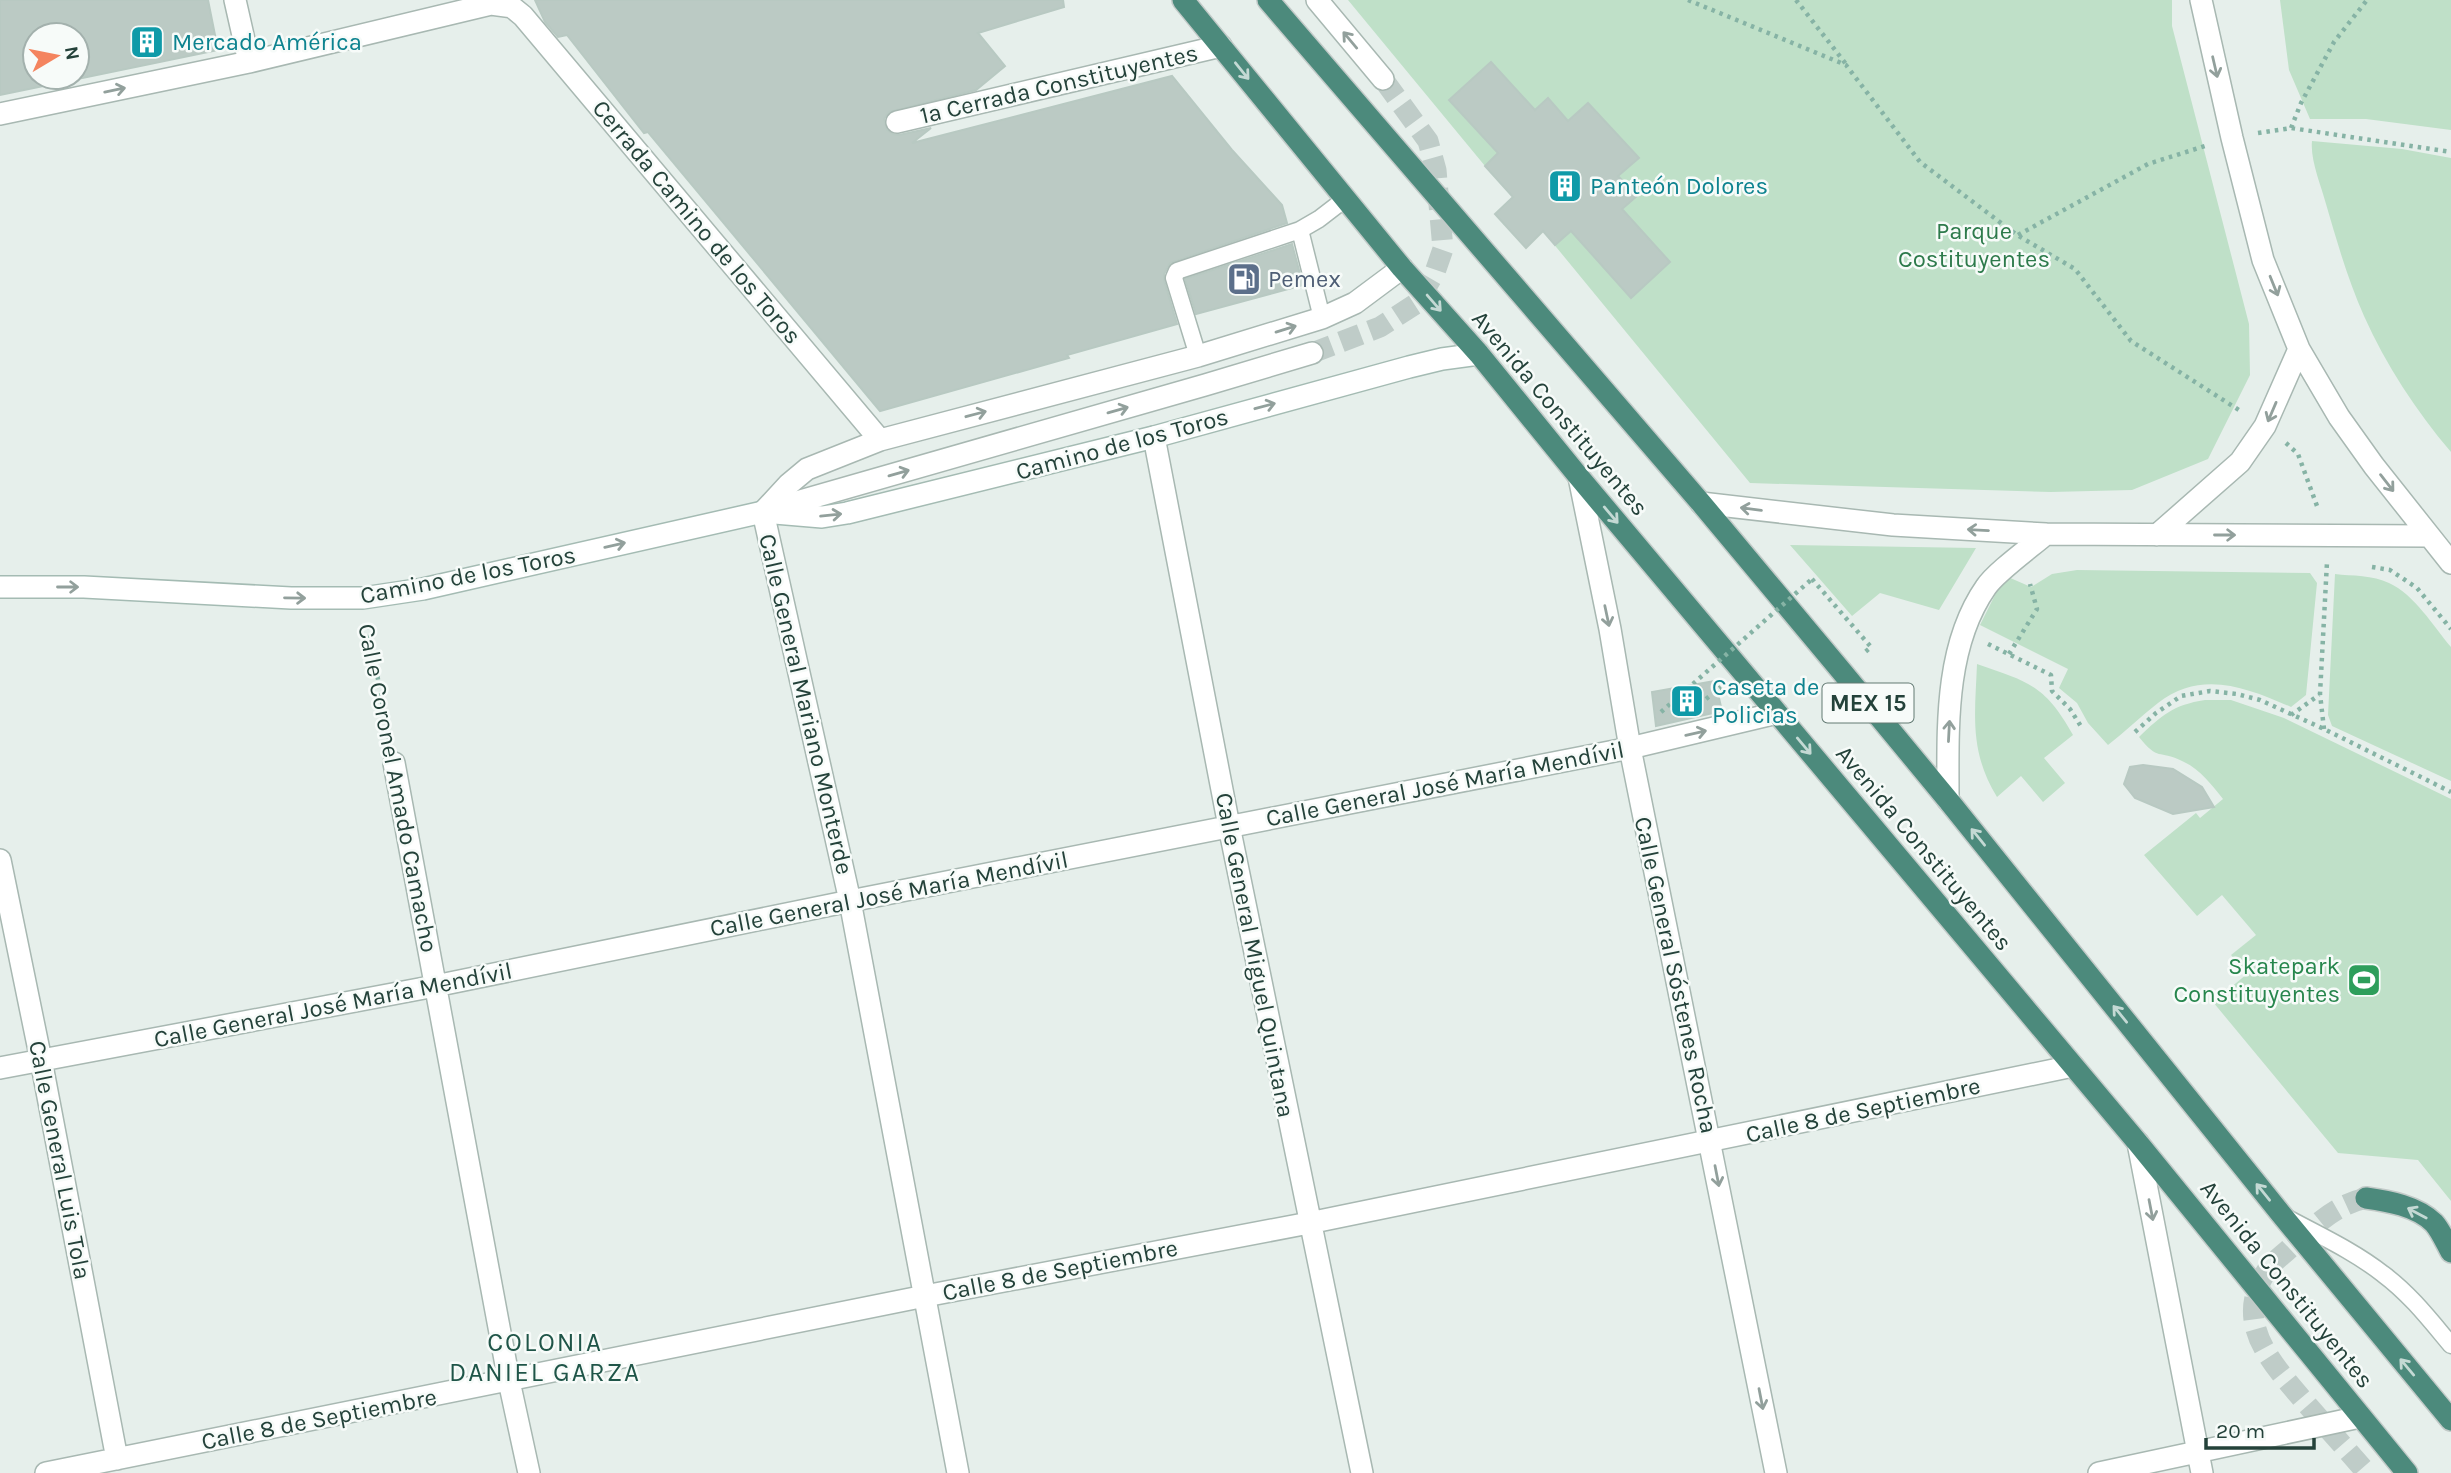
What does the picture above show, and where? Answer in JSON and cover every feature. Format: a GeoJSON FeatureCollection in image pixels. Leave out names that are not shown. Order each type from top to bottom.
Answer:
{"type":"FeatureCollection","features":[{"type":"Feature","properties":{"kind":"highway","name":"Avenida Constituyentes"},"geometry":{"type":"LineString","coordinates":[[1182,0],[1402,268],[1479,354],[2138,1143],[2407,1473]]}},
{"type":"Feature","properties":{"kind":"highway","name":"Avenida Constituyentes"},"geometry":{"type":"LineString","coordinates":[[1268,0],[1701,503],[1948,800],[2281,1214],[2451,1420]]}},
{"type":"Feature","properties":{"kind":"highway"},"geometry":{"type":"LineString","coordinates":[[2366,1198],[2390,1201],[2433,1223],[2451,1252]]}},
{"type":"Feature","properties":{"kind":"street"},"geometry":{"type":"LineString","coordinates":[[0,114],[249,62],[235,0]]}},
{"type":"Feature","properties":{"kind":"street"},"geometry":{"type":"LineString","coordinates":[[1318,0],[1383,79]]}},
{"type":"Feature","properties":{"kind":"street"},"geometry":{"type":"LineString","coordinates":[[2201,0],[2222,100],[2263,260],[2299,349],[2339,417],[2451,563]]}},
{"type":"Feature","properties":{"kind":"street","name":"Cerrada Camino de los Toros"},"geometry":{"type":"LineString","coordinates":[[249,62],[491,4],[512,7],[523,16],[880,440]]}},
{"type":"Feature","properties":{"kind":"street","name":"1a Cerrada Constituyentes"},"geometry":{"type":"LineString","coordinates":[[897,122],[1221,46]]}},
{"type":"Feature","properties":{"kind":"street"},"geometry":{"type":"LineString","coordinates":[[763,512],[807,469],[880,440],[1198,356],[1322,318],[1355,303],[1402,268]]}},
{"type":"Feature","properties":{"kind":"street"},"geometry":{"type":"LineString","coordinates":[[2157,535],[2240,462],[2265,426],[2299,349]]}},
{"type":"Feature","properties":{"kind":"street","name":"Camino de los Toros"},"geometry":{"type":"LineString","coordinates":[[0,587],[84,587],[291,598],[363,598],[423,589],[763,512],[1311,353]]}},
{"type":"Feature","properties":{"kind":"street","name":"Camino de los Toros"},"geometry":{"type":"LineString","coordinates":[[763,512],[822,517],[847,513],[1154,437],[1409,367],[1479,354]]}},
{"type":"Feature","properties":{"kind":"street","name":"Calle General Miguel Quintana"},"geometry":{"type":"LineString","coordinates":[[1154,437],[1229,826],[1362,1473]]}},
{"type":"Feature","properties":{"kind":"street","name":"Calle General Sóstenes Rocha"},"geometry":{"type":"LineString","coordinates":[[1579,477],[1610,629],[1630,748],[1776,1473]]}},
{"type":"Feature","properties":{"kind":"street"},"geometry":{"type":"LineString","coordinates":[[1701,503],[1893,525],[2046,534],[2428,536]]}},
{"type":"Feature","properties":{"kind":"street","name":"Calle General Mariano Monterde"},"geometry":{"type":"LineString","coordinates":[[763,512],[850,901],[958,1473]]}},
{"type":"Feature","properties":{"kind":"street"},"geometry":{"type":"LineString","coordinates":[[1948,800],[1948,734],[1952,686],[1962,632],[1986,585],[2046,534]]}},
{"type":"Feature","properties":{"kind":"street","name":"Calle General José María Mendívil"},"geometry":{"type":"LineString","coordinates":[[0,1069],[435,986],[850,901],[1630,748],[1777,713]]}},
{"type":"Feature","properties":{"kind":"street","name":"Calle Coronel Amado Camacho"},"geometry":{"type":"LineString","coordinates":[[394,763],[509,1381],[529,1473]]}},
{"type":"Feature","properties":{"kind":"street","name":"Calle General Luis Tola"},"geometry":{"type":"LineString","coordinates":[[0,860],[117,1460]]}},
{"type":"Feature","properties":{"kind":"street","name":"Calle 8 de Septiembre"},"geometry":{"type":"LineString","coordinates":[[46,1473],[925,1296],[1309,1223],[2073,1066]]}},
{"type":"Feature","properties":{"kind":"street"},"geometry":{"type":"LineString","coordinates":[[2138,1143],[2200,1463]]}},
{"type":"Feature","properties":{"kind":"street"},"geometry":{"type":"LineString","coordinates":[[2099,1473],[2200,1463],[2360,1417]]}},
{"type":"Feature","properties":{"kind":"lane"},"geometry":{"type":"LineString","coordinates":[[1198,356],[1174,278],[1177,271],[1300,230],[1345,199]]}},
{"type":"Feature","properties":{"kind":"lane"},"geometry":{"type":"LineString","coordinates":[[1300,230],[1322,318]]}},
{"type":"Feature","properties":{"kind":"lane"},"geometry":{"type":"LineString","coordinates":[[2281,1214],[2354,1254],[2384,1274],[2409,1296],[2451,1345]]}},
{"type":"Feature","properties":{"kind":"path"},"geometry":{"type":"LineString","coordinates":[[1688,0],[1846,65]]}},
{"type":"Feature","properties":{"kind":"path"},"geometry":{"type":"LineString","coordinates":[[1796,0],[1920,162],[2017,235],[2075,268],[2130,341],[2265,426],[2298,454],[2327,535]]}},
{"type":"Feature","properties":{"kind":"path"},"geometry":{"type":"LineString","coordinates":[[2291,128],[2301,103],[2334,42],[2367,0]]}},
{"type":"Feature","properties":{"kind":"path"},"geometry":{"type":"LineString","coordinates":[[2314,562],[2340,563]]}},
{"type":"Feature","properties":{"kind":"path"},"geometry":{"type":"LineString","coordinates":[[2324,729],[2320,694],[2327,562]]}},
{"type":"Feature","properties":{"kind":"path"},"geometry":{"type":"LineString","coordinates":[[2365,566],[2390,570],[2417,588],[2451,629]]}},
{"type":"Feature","properties":{"kind":"path"},"geometry":{"type":"LineString","coordinates":[[2009,654],[2037,609],[2028,576]]}},
{"type":"Feature","properties":{"kind":"path"},"geometry":{"type":"LineString","coordinates":[[1661,712],[1812,579],[1871,647]]}},
{"type":"Feature","properties":{"kind":"path","name":"Calle Coronel Amado Camacho"},"geometry":{"type":"LineString","coordinates":[[363,598],[394,763]]}},
{"type":"Feature","properties":{"kind":"path"},"geometry":{"type":"LineString","coordinates":[[1962,632],[2051,675],[2052,691],[2070,709],[2082,728]]}},
{"type":"Feature","properties":{"kind":"path"},"geometry":{"type":"LineString","coordinates":[[2135,732],[2181,696],[2210,691],[2237,694],[2260,700],[2324,729],[2451,792]]}},
{"type":"Feature","properties":{"kind":"path"},"geometry":{"type":"LineString","coordinates":[[2291,715],[2320,694]]}},
{"type":"Feature","properties":{"kind":"green space","name":"Parque Costituyentes"},"geometry":{"type":"Polygon","coordinates":[[[1348,0],[2172,0],[2172,26],[2249,324],[2250,375],[2208,459],[2132,490],[2051,492],[1750,483],[1543,231],[1485,166],[1348,0]]]}},
{"type":"Feature","properties":{"kind":"green space"},"geometry":{"type":"Polygon","coordinates":[[[2280,0],[2451,0],[2451,130],[2366,119],[2310,119],[2289,70],[2280,0]]]}},
{"type":"Feature","properties":{"kind":"green space"},"geometry":{"type":"Polygon","coordinates":[[[2312,141],[2402,149],[2451,158],[2451,452],[2403,387],[2364,316],[2343,261],[2316,172],[2312,141]]]}},
{"type":"Feature","properties":{"kind":"green space"},"geometry":{"type":"Polygon","coordinates":[[[1790,545],[1976,548],[1939,610],[1880,593],[1852,616],[1790,545]]]}},
{"type":"Feature","properties":{"kind":"green space"},"geometry":{"type":"Polygon","coordinates":[[[2077,570],[2310,573],[2317,583],[2306,695],[2291,707],[2241,688],[2208,684],[2191,687],[2158,703],[2108,745],[2088,723],[2077,703],[2059,688],[2068,669],[1980,625],[1997,591],[2008,577],[2031,587],[2052,574],[2077,570]]]}},
{"type":"Feature","properties":{"kind":"green space"},"geometry":{"type":"Polygon","coordinates":[[[2335,574],[2376,578],[2398,588],[2415,603],[2451,647],[2451,781],[2332,726],[2328,715],[2335,574]]]}},
{"type":"Feature","properties":{"kind":"green space"},"geometry":{"type":"Polygon","coordinates":[[[1977,664],[2023,681],[2044,695],[2054,705],[2073,735],[2044,758],[2065,783],[2043,802],[2021,776],[1997,797],[1988,780],[1976,732],[1977,664]]]}},
{"type":"Feature","properties":{"kind":"green space"},"geometry":{"type":"Polygon","coordinates":[[[2205,700],[2231,700],[2284,718],[2451,799],[2451,1201],[2418,1160],[2338,1153],[2213,1002],[2247,974],[2231,955],[2256,935],[2222,895],[2197,916],[2144,855],[2196,813],[2200,818],[2223,799],[2194,768],[2151,750],[2139,737],[2169,712],[2205,700]]]}},
{"type":"Feature","properties":{"kind":"building","name":"Mercado América"},"geometry":{"type":"Polygon","coordinates":[[[0,0],[208,0],[218,50],[91,76],[91,21],[21,21],[21,91],[0,95],[0,0]]]}},
{"type":"Feature","properties":{"kind":"building"},"geometry":{"type":"Polygon","coordinates":[[[535,0],[1063,0],[1064,7],[978,33],[1005,66],[976,90],[889,112],[884,119],[887,130],[899,135],[931,128],[912,143],[1172,76],[1232,150],[1282,205],[1287,223],[1170,263],[1164,280],[1177,324],[1067,355],[1069,358],[880,411],[648,132],[644,133],[567,35],[558,37],[545,22],[535,0]]]}},
{"type":"Feature","properties":{"kind":"building","name":"Panteón Dolores"},"geometry":{"type":"Polygon","coordinates":[[[1491,62],[1535,110],[1548,98],[1568,121],[1588,103],[1639,158],[1618,176],[1637,196],[1622,209],[1670,262],[1631,298],[1571,231],[1555,245],[1543,231],[1526,248],[1495,214],[1513,197],[1485,166],[1498,153],[1449,100],[1491,62]]]}},
{"type":"Feature","properties":{"kind":"building","name":"Pemex"},"geometry":{"type":"Polygon","coordinates":[[[1292,244],[1303,285],[1196,314],[1185,279],[1292,244]]]}},
{"type":"Feature","properties":{"kind":"building","name":"Caseta de Policias"},"geometry":{"type":"Polygon","coordinates":[[[1715,681],[1722,711],[1656,726],[1652,692],[1715,681]]]}},
{"type":"Feature","properties":{"kind":"building"},"geometry":{"type":"Polygon","coordinates":[[[2143,765],[2173,769],[2202,787],[2214,807],[2173,814],[2135,798],[2124,784],[2130,767],[2143,765]]]}},
{"type":"Feature","properties":{"kind":"tunnel"},"geometry":{"type":"LineString","coordinates":[[1312,353],[1380,327],[1417,303],[1435,272],[1443,249],[1436,170],[1428,141],[1383,79]]}},
{"type":"Feature","properties":{"kind":"tunnel"},"geometry":{"type":"LineString","coordinates":[[2366,1198],[2344,1206],[2326,1217],[2273,1263],[2258,1288],[2254,1306],[2255,1323],[2268,1355],[2367,1473]]}},
{"type":"Feature","properties":{"kind":"place","name":"Mercado América"},"geometry":{"type":"Point","coordinates":[147,42]}},
{"type":"Feature","properties":{"kind":"place","name":"Panteón Dolores"},"geometry":{"type":"Point","coordinates":[1565,186]}},
{"type":"Feature","properties":{"kind":"place","name":"Pemex"},"geometry":{"type":"Point","coordinates":[1244,279]}},
{"type":"Feature","properties":{"kind":"place","name":"Caseta de Policias"},"geometry":{"type":"Point","coordinates":[1687,701]}},
{"type":"Feature","properties":{"kind":"place","name":"Skatepark Constituyentes"},"geometry":{"type":"Point","coordinates":[2364,980]}},
{"type":"Feature","properties":{"kind":"district","name":"COLONIA DANIEL GARZA"},"geometry":{"type":"Point","coordinates":[545,1357]}}]}
